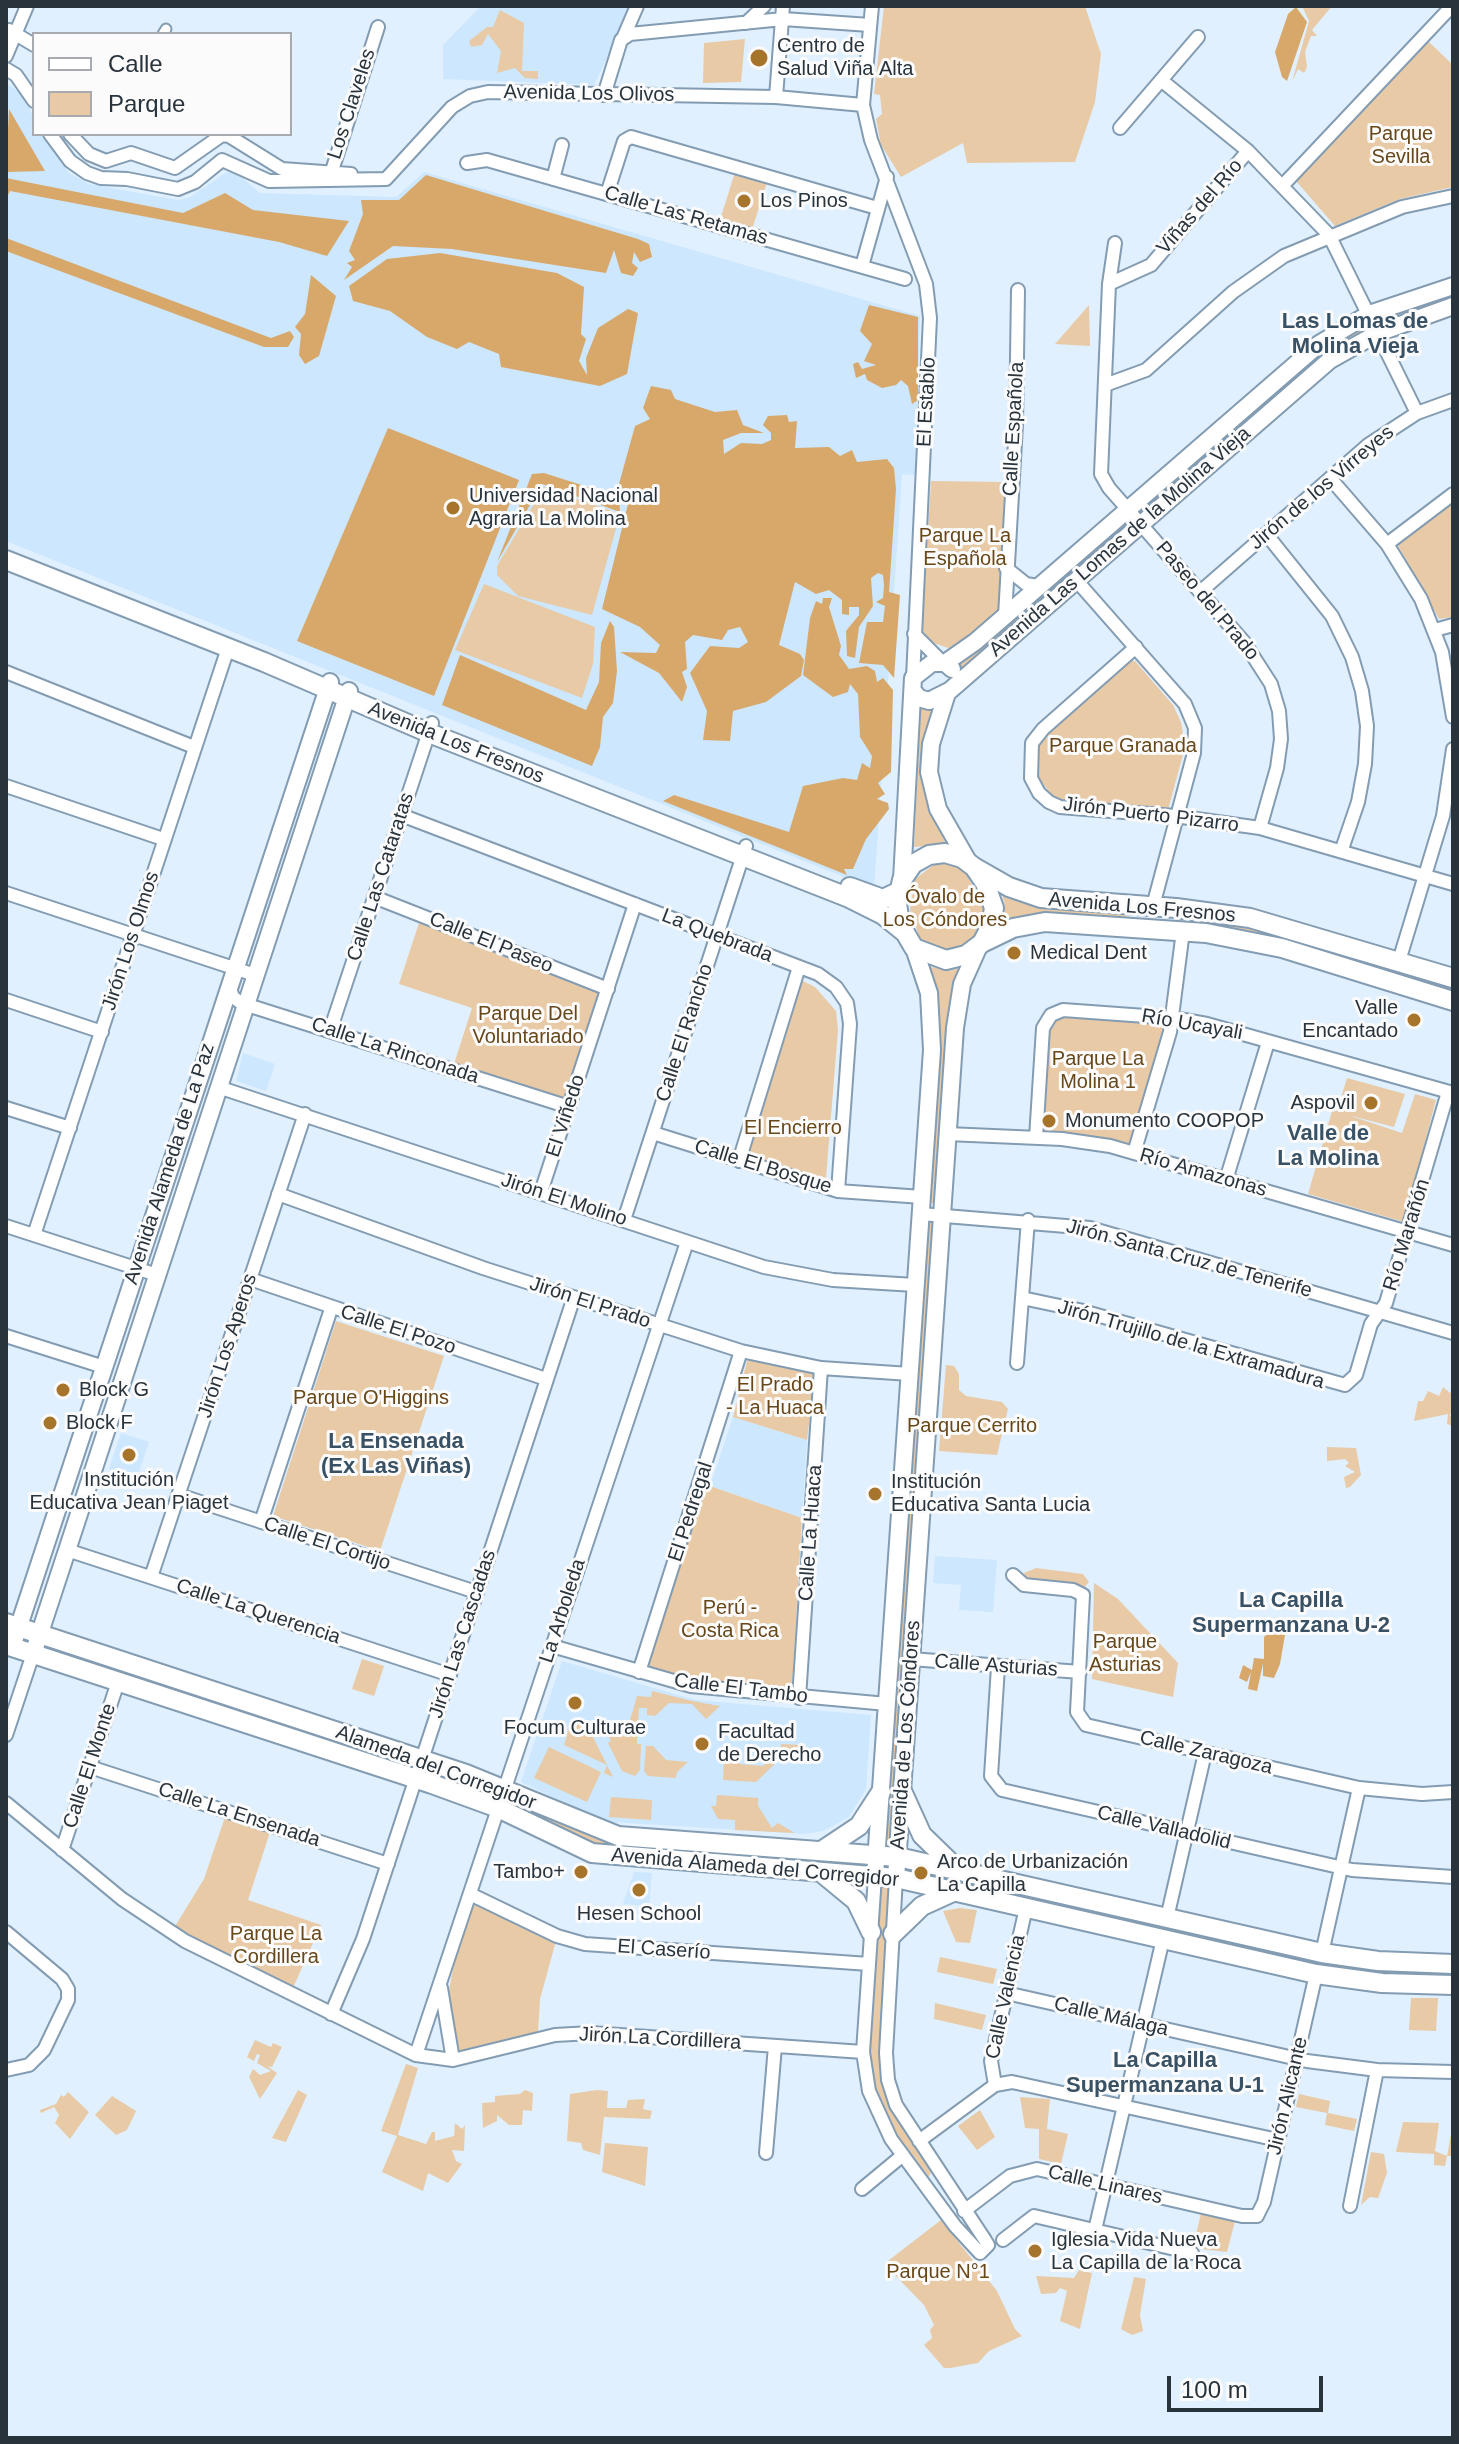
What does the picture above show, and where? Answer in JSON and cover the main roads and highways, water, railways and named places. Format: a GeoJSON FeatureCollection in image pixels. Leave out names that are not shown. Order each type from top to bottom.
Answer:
{"type":"FeatureCollection","features":[{"type":"Feature","properties":{"kind":"main road","name":"Avenida Los Fresnos"},"geometry":{"type":"LineString","coordinates":[[6,547],[271,653],[328,686]]}},
{"type":"Feature","properties":{"kind":"main road","name":"Avenida Los Fresnos"},"geometry":{"type":"LineString","coordinates":[[6,560],[745,851],[883,899],[900,886]]}},
{"type":"Feature","properties":{"kind":"main road","name":"Avenida Los Fresnos"},"geometry":{"type":"LineString","coordinates":[[745,851],[883,915],[909,940]]}},
{"type":"Feature","properties":{"kind":"main road"},"geometry":{"type":"LineString","coordinates":[[937,853],[954,855],[972,866],[985,883],[994,908],[991,926],[980,945],[966,955],[946,960],[909,940],[898,916],[900,886],[913,864],[937,853]]}},
{"type":"Feature","properties":{"kind":"main road","name":"Avenida Los Fresnos"},"geometry":{"type":"LineString","coordinates":[[972,866],[1009,887],[1041,898],[1153,906],[1266,922],[1453,978]]}},
{"type":"Feature","properties":{"kind":"main road","name":"Avenida Los Fresnos"},"geometry":{"type":"LineString","coordinates":[[980,945],[1013,928],[1045,922],[1183,931],[1259,942],[1453,1001]]}},
{"type":"Feature","properties":{"kind":"main road","name":"Alameda del Corregidor"},"geometry":{"type":"LineString","coordinates":[[12,1625],[423,1759],[504,1789],[591,1828],[618,1836],[877,1854]]}},
{"type":"Feature","properties":{"kind":"main road","name":"Avenida Alameda del Corregidor"},"geometry":{"type":"LineString","coordinates":[[9,1646],[416,1779],[498,1808],[580,1848],[615,1857],[896,1878],[1316,1974],[1382,1983],[1453,1985]]}},
{"type":"Feature","properties":{"kind":"main road"},"geometry":{"type":"LineString","coordinates":[[902,1791],[922,1835],[961,1870]]}},
{"type":"Feature","properties":{"kind":"main road"},"geometry":{"type":"LineString","coordinates":[[823,1850],[859,1826],[881,1792]]}},
{"type":"Feature","properties":{"kind":"main road","name":"Avenida Alameda del Corregidor"},"geometry":{"type":"LineString","coordinates":[[877,1854],[961,1870],[1322,1953],[1378,1961],[1453,1964]]}},
{"type":"Feature","properties":{"kind":"main road"},"geometry":{"type":"LineString","coordinates":[[893,1934],[922,1906],[946,1889],[941,1866]]}},
{"type":"Feature","properties":{"kind":"main road"},"geometry":{"type":"LineString","coordinates":[[820,1872],[856,1901],[871,1932]]}},
{"type":"Feature","properties":{"kind":"main road"},"geometry":{"type":"LineString","coordinates":[[1095,1923],[1100,1903]]}},
{"type":"Feature","properties":{"kind":"main road"},"geometry":{"type":"LineString","coordinates":[[1241,1957],[1245,1936]]}},
{"type":"Feature","properties":{"kind":"place","name":"Centro de Salud Viña Alta"},"geometry":{"type":"Point","coordinates":[759,58]}},
{"type":"Feature","properties":{"kind":"place","name":"Los Pinos"},"geometry":{"type":"Point","coordinates":[744,201]}},
{"type":"Feature","properties":{"kind":"place","name":"Universidad Nacional Agraria La Molina"},"geometry":{"type":"Point","coordinates":[453,508]}},
{"type":"Feature","properties":{"kind":"place","name":"Medical Dent"},"geometry":{"type":"Point","coordinates":[1014,953]}},
{"type":"Feature","properties":{"kind":"place","name":"Valle Encantado"},"geometry":{"type":"Point","coordinates":[1414,1020]}},
{"type":"Feature","properties":{"kind":"place","name":"Aspovil"},"geometry":{"type":"Point","coordinates":[1371,1103]}},
{"type":"Feature","properties":{"kind":"place","name":"Monumento COOPOP"},"geometry":{"type":"Point","coordinates":[1049,1121]}},
{"type":"Feature","properties":{"kind":"place","name":"Block G"},"geometry":{"type":"Point","coordinates":[63,1390]}},
{"type":"Feature","properties":{"kind":"place","name":"Block F"},"geometry":{"type":"Point","coordinates":[50,1423]}},
{"type":"Feature","properties":{"kind":"place","name":"Institución Educativa Jean Piaget"},"geometry":{"type":"Point","coordinates":[129,1455]}},
{"type":"Feature","properties":{"kind":"place","name":"Institución Educativa Santa Lucia"},"geometry":{"type":"Point","coordinates":[875,1494]}},
{"type":"Feature","properties":{"kind":"place","name":"Focum Culturae"},"geometry":{"type":"Point","coordinates":[575,1703]}},
{"type":"Feature","properties":{"kind":"place","name":"Facultad de Derecho"},"geometry":{"type":"Point","coordinates":[702,1744]}},
{"type":"Feature","properties":{"kind":"place","name":"Tambo+"},"geometry":{"type":"Point","coordinates":[581,1872]}},
{"type":"Feature","properties":{"kind":"place","name":"Arco de Urbanización La Capilla"},"geometry":{"type":"Point","coordinates":[921,1873]}},
{"type":"Feature","properties":{"kind":"place","name":"Hesen School"},"geometry":{"type":"Point","coordinates":[639,1890]}},
{"type":"Feature","properties":{"kind":"place","name":"Iglesia Vida Nueva La Capilla de la Roca"},"geometry":{"type":"Point","coordinates":[1035,2251]}},
{"type":"Feature","properties":{"kind":"district","name":"Las Lomas de Molina Vieja"},"geometry":{"type":"Point","coordinates":[1355,334]}},
{"type":"Feature","properties":{"kind":"district","name":"Valle de La Molina"},"geometry":{"type":"Point","coordinates":[1328,1146]}},
{"type":"Feature","properties":{"kind":"district","name":"La Ensenada (Ex Las Viñas)"},"geometry":{"type":"Point","coordinates":[396,1454]}},
{"type":"Feature","properties":{"kind":"district","name":"La Capilla Supermanzana U-2"},"geometry":{"type":"Point","coordinates":[1291,1614]}},
{"type":"Feature","properties":{"kind":"district","name":"La Capilla Supermanzana U-1"},"geometry":{"type":"Point","coordinates":[1165,2074]}},
{"type":"Feature","properties":{"kind":"park label","name":"Parque Sevilla"},"geometry":{"type":"Point","coordinates":[1401,146]}},
{"type":"Feature","properties":{"kind":"park label","name":"Parque La Española"},"geometry":{"type":"Point","coordinates":[965,548]}},
{"type":"Feature","properties":{"kind":"park label","name":"Parque Granada"},"geometry":{"type":"Point","coordinates":[1123,746]}},
{"type":"Feature","properties":{"kind":"park label","name":"Óvalo de Los Cóndores"},"geometry":{"type":"Point","coordinates":[945,908]}},
{"type":"Feature","properties":{"kind":"park label","name":"Parque Del Voluntariado"},"geometry":{"type":"Point","coordinates":[528,1026]}},
{"type":"Feature","properties":{"kind":"park label","name":"Parque La Molina 1"},"geometry":{"type":"Point","coordinates":[1098,1070]}},
{"type":"Feature","properties":{"kind":"park label","name":"El Encierro"},"geometry":{"type":"Point","coordinates":[793,1128]}},
{"type":"Feature","properties":{"kind":"park label","name":"El Prado - La Huaca"},"geometry":{"type":"Point","coordinates":[775,1396]}},
{"type":"Feature","properties":{"kind":"park label","name":"Parque O'Higgins"},"geometry":{"type":"Point","coordinates":[371,1398]}},
{"type":"Feature","properties":{"kind":"park label","name":"Parque Cerrito"},"geometry":{"type":"Point","coordinates":[972,1426]}},
{"type":"Feature","properties":{"kind":"park label","name":"Perú - Costa Rica"},"geometry":{"type":"Point","coordinates":[730,1620]}},
{"type":"Feature","properties":{"kind":"park label","name":"Parque Asturias"},"geometry":{"type":"Point","coordinates":[1125,1654]}},
{"type":"Feature","properties":{"kind":"park label","name":"Parque La Cordillera"},"geometry":{"type":"Point","coordinates":[276,1946]}},
{"type":"Feature","properties":{"kind":"park label","name":"Parque N°1"},"geometry":{"type":"Point","coordinates":[938,2272]}}]}
